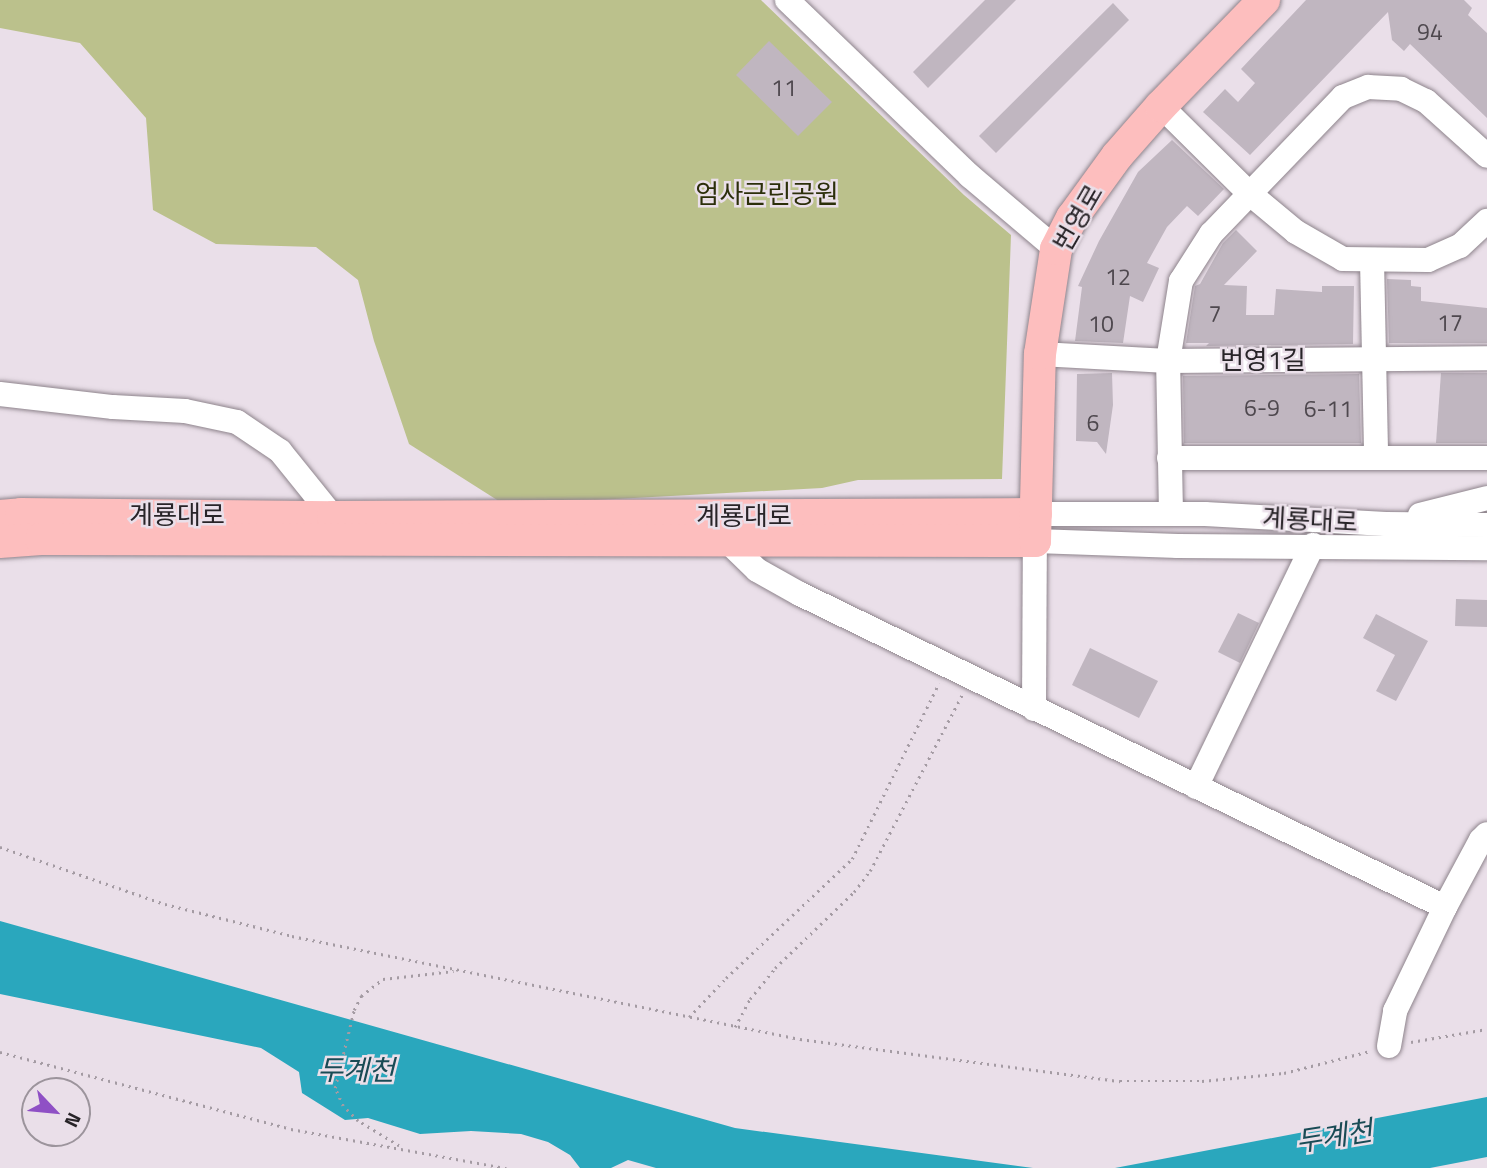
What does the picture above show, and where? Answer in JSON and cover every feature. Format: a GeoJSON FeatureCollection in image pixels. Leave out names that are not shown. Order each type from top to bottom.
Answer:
{"type":"FeatureCollection","features":[{"type":"Feature","properties":{"kind":"main road","name":"번영로"},"geometry":{"type":"LineString","coordinates":[[1035,527],[1040,354],[1056,249],[1072,218],[1116,156],[1264,0]]}},
{"type":"Feature","properties":{"kind":"main road","name":"계룡대로"},"geometry":{"type":"LineString","coordinates":[[0,516],[268,515],[1035,527]]}},
{"type":"Feature","properties":{"kind":"main road","name":"계룡대로"},"geometry":{"type":"LineString","coordinates":[[0,542],[41,539],[726,540],[1035,527]]}},
{"type":"Feature","properties":{"kind":"street"},"geometry":{"type":"LineString","coordinates":[[788,0],[970,176],[1056,249]]}},
{"type":"Feature","properties":{"kind":"street"},"geometry":{"type":"LineString","coordinates":[[1171,513],[1168,360],[1181,281],[1211,234],[1343,97],[1368,87],[1401,89],[1426,101],[1487,156]]}},
{"type":"Feature","properties":{"kind":"street"},"geometry":{"type":"LineString","coordinates":[[1161,106],[1249,193],[1296,233],[1343,259],[1428,260],[1460,246],[1487,221]]}},
{"type":"Feature","properties":{"kind":"street"},"geometry":{"type":"LineString","coordinates":[[1372,260],[1376,457]]}},
{"type":"Feature","properties":{"kind":"street","name":"번영1길"},"geometry":{"type":"LineString","coordinates":[[1040,354],[1168,360],[1487,358]]}},
{"type":"Feature","properties":{"kind":"street"},"geometry":{"type":"LineString","coordinates":[[0,394],[113,408],[185,411],[237,422],[280,451],[333,517]]}},
{"type":"Feature","properties":{"kind":"street"},"geometry":{"type":"LineString","coordinates":[[1168,457],[1487,458]]}},
{"type":"Feature","properties":{"kind":"street"},"geometry":{"type":"LineString","coordinates":[[268,515],[291,501],[296,489],[298,471]]}},
{"type":"Feature","properties":{"kind":"street"},"geometry":{"type":"LineString","coordinates":[[1386,524],[1487,498]]}},
{"type":"Feature","properties":{"kind":"street","name":"계룡대로"},"geometry":{"type":"LineString","coordinates":[[1035,527],[1171,513],[1386,524],[1487,525]]}},
{"type":"Feature","properties":{"kind":"street"},"geometry":{"type":"LineString","coordinates":[[1034,709],[1035,527]]}},
{"type":"Feature","properties":{"kind":"street","name":"계룡대로"},"geometry":{"type":"LineString","coordinates":[[1035,527],[1313,545],[1487,548]]}},
{"type":"Feature","properties":{"kind":"street"},"geometry":{"type":"LineString","coordinates":[[726,540],[757,570],[947,667],[1445,907]]}},
{"type":"Feature","properties":{"kind":"street"},"geometry":{"type":"LineString","coordinates":[[1196,788],[1313,545]]}},
{"type":"Feature","properties":{"kind":"street"},"geometry":{"type":"LineString","coordinates":[[1389,1046],[1395,1011],[1445,907],[1481,839],[1487,834]]}},
{"type":"Feature","properties":{"kind":"path"},"geometry":{"type":"LineString","coordinates":[[690,1017],[726,978],[852,859],[947,667]]}},
{"type":"Feature","properties":{"kind":"path"},"geometry":{"type":"LineString","coordinates":[[735,1027],[750,999],[775,968],[855,892],[870,871],[971,678]]}},
{"type":"Feature","properties":{"kind":"path"},"geometry":{"type":"LineString","coordinates":[[0,847],[165,904],[292,936],[457,971],[800,1039],[1120,1081],[1202,1081],[1284,1073],[1389,1046],[1487,1028]]}},
{"type":"Feature","properties":{"kind":"path"},"geometry":{"type":"LineString","coordinates":[[401,1147],[358,1121],[343,1106],[335,1088],[354,1010],[361,996],[383,979],[457,971]]}},
{"type":"Feature","properties":{"kind":"path"},"geometry":{"type":"LineString","coordinates":[[0,1052],[292,1129],[506,1168]]}},
{"type":"Feature","properties":{"kind":"green space","name":"엄사근린공원"},"geometry":{"type":"Polygon","coordinates":[[[0,0],[761,0],[964,195],[1011,235],[1002,479],[858,480],[822,488],[505,505],[409,444],[374,341],[358,280],[316,247],[216,244],[153,210],[146,118],[80,43],[0,28],[0,0]]]}},
{"type":"Feature","properties":{"kind":"water","name":"두계천"},"geometry":{"type":"Polygon","coordinates":[[[0,921],[735,1128],[1033,1168],[656,1168],[628,1160],[611,1168],[580,1168],[570,1155],[548,1142],[521,1134],[471,1131],[420,1134],[368,1118],[345,1120],[302,1093],[299,1072],[261,1048],[0,994],[0,921]]]}},
{"type":"Feature","properties":{"kind":"water","name":"두계천"},"geometry":{"type":"Polygon","coordinates":[[[1487,1097],[1487,1157],[1430,1168],[1115,1168],[1487,1097]]]}},
{"type":"Feature","properties":{"kind":"building"},"geometry":{"type":"Polygon","coordinates":[[[985,0],[1016,0],[928,88],[913,72],[985,0]]]}},
{"type":"Feature","properties":{"kind":"building"},"geometry":{"type":"Polygon","coordinates":[[[1306,0],[1464,0],[1472,8],[1468,15],[1487,33],[1487,118],[1410,44],[1404,51],[1392,40],[1388,12],[1250,155],[1203,112],[1225,89],[1238,102],[1255,83],[1241,69],[1306,0]]]}},
{"type":"Feature","properties":{"kind":"building"},"geometry":{"type":"Polygon","coordinates":[[[1113,3],[1129,20],[996,153],[979,136],[1113,3]]]}},
{"type":"Feature","properties":{"kind":"building"},"geometry":{"type":"Polygon","coordinates":[[[769,41],[832,102],[798,136],[736,75],[769,41]]]}},
{"type":"Feature","properties":{"kind":"building"},"geometry":{"type":"Polygon","coordinates":[[[1172,140],[1224,189],[1198,216],[1187,206],[1167,227],[1147,263],[1159,268],[1143,302],[1130,296],[1123,343],[1075,341],[1082,287],[1078,286],[1099,241],[1138,172],[1172,140]]]}},
{"type":"Feature","properties":{"kind":"building"},"geometry":{"type":"Polygon","coordinates":[[[1236,230],[1257,251],[1224,285],[1247,286],[1246,315],[1274,315],[1276,289],[1322,292],[1322,286],[1354,286],[1353,344],[1206,346],[1209,343],[1186,343],[1195,286],[1200,284],[1223,243],[1236,230]]]}},
{"type":"Feature","properties":{"kind":"building"},"geometry":{"type":"Polygon","coordinates":[[[1387,279],[1411,280],[1411,286],[1421,287],[1421,301],[1487,308],[1487,343],[1389,343],[1387,279]]]}},
{"type":"Feature","properties":{"kind":"building"},"geometry":{"type":"Polygon","coordinates":[[[1112,373],[1113,405],[1106,454],[1097,442],[1076,441],[1077,374],[1112,373]]]}},
{"type":"Feature","properties":{"kind":"building"},"geometry":{"type":"Polygon","coordinates":[[[1441,373],[1487,373],[1487,443],[1436,443],[1441,373]]]}},
{"type":"Feature","properties":{"kind":"building"},"geometry":{"type":"Polygon","coordinates":[[[1359,374],[1361,443],[1184,443],[1183,376],[1359,374]]]}},
{"type":"Feature","properties":{"kind":"building"},"geometry":{"type":"Polygon","coordinates":[[[1456,599],[1487,600],[1487,627],[1455,626],[1456,599]]]}},
{"type":"Feature","properties":{"kind":"building"},"geometry":{"type":"Polygon","coordinates":[[[1238,613],[1259,623],[1240,663],[1218,652],[1238,613]]]}},
{"type":"Feature","properties":{"kind":"building"},"geometry":{"type":"Polygon","coordinates":[[[1376,614],[1428,641],[1396,701],[1376,691],[1395,655],[1363,638],[1376,614]]]}},
{"type":"Feature","properties":{"kind":"building"},"geometry":{"type":"Polygon","coordinates":[[[1090,648],[1158,681],[1139,718],[1072,685],[1090,648]]]}}]}
